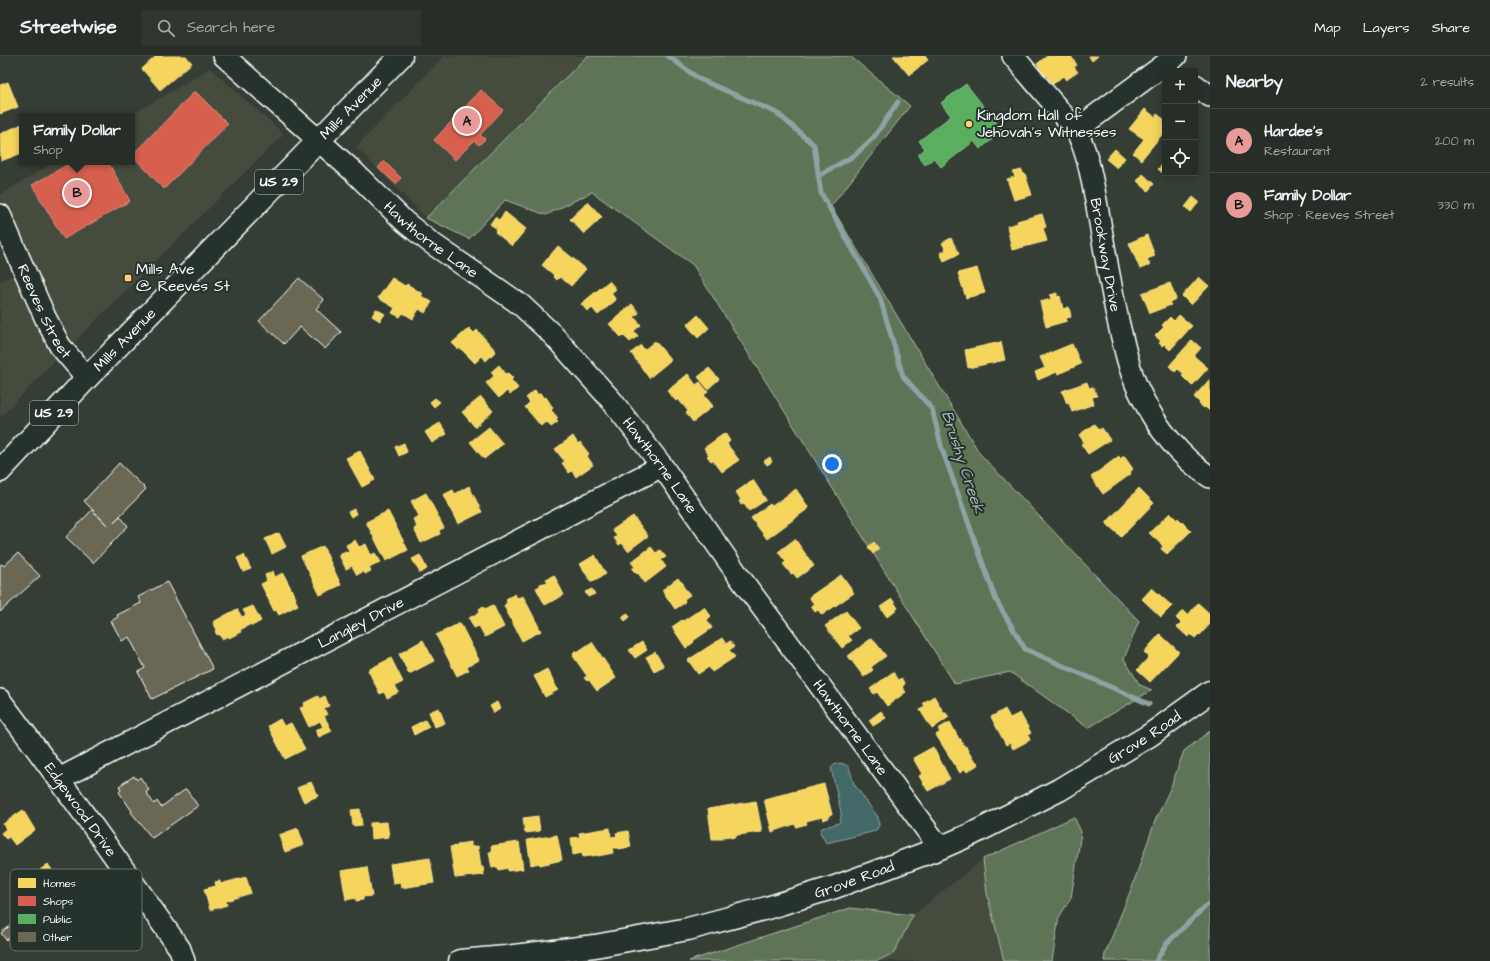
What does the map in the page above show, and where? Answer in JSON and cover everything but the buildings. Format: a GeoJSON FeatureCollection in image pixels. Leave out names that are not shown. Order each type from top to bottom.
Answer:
{"type":"FeatureCollection","features":[{"type":"Feature","properties":{"kind":"main road","name":"Mills Avenue"},"geometry":{"type":"LineString","coordinates":[[0,471],[87,378],[401,56]]}},
{"type":"Feature","properties":{"kind":"main road","name":"Grove Road"},"geometry":{"type":"LineString","coordinates":[[460,961],[595,946],[688,929],[767,908],[835,887],[940,848],[972,834],[1059,790],[1150,735],[1210,692]]}},
{"type":"Feature","properties":{"kind":"street","name":"Hawthorne Lane"},"geometry":{"type":"LineString","coordinates":[[224,56],[354,172],[405,222],[430,242],[521,305],[553,335],[612,401],[662,466],[738,575],[940,848]]}},
{"type":"Feature","properties":{"kind":"street","name":"Brookway Drive"},"geometry":{"type":"LineString","coordinates":[[1013,56],[1076,130],[1083,144],[1090,167],[1111,286],[1127,359],[1141,396],[1154,419],[1171,443],[1210,477]]}},
{"type":"Feature","properties":{"kind":"street"},"geometry":{"type":"LineString","coordinates":[[1076,130],[1172,64]]}},
{"type":"Feature","properties":{"kind":"street"},"geometry":{"type":"LineString","coordinates":[[1198,87],[1210,96]]}},
{"type":"Feature","properties":{"kind":"street","name":"Reeves Street"},"geometry":{"type":"LineString","coordinates":[[0,215],[45,317],[60,346],[87,378]]}},
{"type":"Feature","properties":{"kind":"street","name":"Langley Drive"},"geometry":{"type":"LineString","coordinates":[[59,779],[662,466]]}},
{"type":"Feature","properties":{"kind":"street","name":"Edgewood Drive"},"geometry":{"type":"LineString","coordinates":[[0,700],[123,869]]}},
{"type":"Feature","properties":{"kind":"street","name":"Edgewood Drive"},"geometry":{"type":"LineString","coordinates":[[142,896],[180,949],[184,961]]}},
{"type":"Feature","properties":{"kind":"shaded area"},"geometry":{"type":"Polygon","coordinates":[[[444,56],[587,56],[426,218],[356,147],[444,56]]]}},
{"type":"Feature","properties":{"kind":"shaded area"},"geometry":{"type":"Polygon","coordinates":[[[210,68],[284,134],[49,367],[0,418],[0,281],[13,276],[0,218],[0,195],[49,165],[135,165],[135,113],[210,68]]]}},
{"type":"Feature","properties":{"kind":"shaded area"},"geometry":{"type":"Polygon","coordinates":[[[983,859],[987,894],[1004,961],[689,961],[850,908],[913,915],[983,859]]]}},
{"type":"Feature","properties":{"kind":"green space"},"geometry":{"type":"Polygon","coordinates":[[[587,56],[850,56],[910,106],[831,206],[980,454],[1139,621],[1124,659],[1140,685],[1152,690],[1088,728],[1010,672],[955,684],[693,265],[592,192],[546,215],[505,200],[469,239],[426,218],[587,56]]]}},
{"type":"Feature","properties":{"kind":"green space"},"geometry":{"type":"Polygon","coordinates":[[[1210,731],[1210,961],[1104,961],[1105,954],[1132,887],[1155,821],[1170,789],[1184,751],[1210,731]]]}},
{"type":"Feature","properties":{"kind":"green space"},"geometry":{"type":"Polygon","coordinates":[[[1074,817],[1081,832],[1071,898],[1059,917],[1052,961],[1004,961],[987,894],[983,859],[1074,817]]]}},
{"type":"Feature","properties":{"kind":"green space"},"geometry":{"type":"Polygon","coordinates":[[[850,908],[913,915],[894,953],[877,961],[689,961],[850,908]]]}},
{"type":"Feature","properties":{"kind":"water"},"geometry":{"type":"Polygon","coordinates":[[[839,763],[849,767],[854,784],[878,817],[879,825],[877,829],[872,832],[826,843],[820,832],[822,828],[839,823],[841,818],[831,768],[839,763]]]}},
{"type":"Feature","properties":{"kind":"waterway","name":"Brushy Creek"},"geometry":{"type":"LineString","coordinates":[[668,56],[699,79],[777,113],[814,145],[821,193],[880,298],[903,376],[932,409],[942,449],[996,600],[1025,649],[1149,704]]}},
{"type":"Feature","properties":{"kind":"waterway"},"geometry":{"type":"LineString","coordinates":[[818,176],[855,155],[874,137],[898,102]]}},
{"type":"Feature","properties":{"kind":"waterway","name":"Brushy Creek"},"geometry":{"type":"LineString","coordinates":[[1156,961],[1167,943],[1210,902]]}},
{"type":"Feature","properties":{"kind":"place","name":"Hardee's"},"geometry":{"type":"Point","coordinates":[467,121]}},
{"type":"Feature","properties":{"kind":"place","name":"Kingdom Hall of Jehovah’s Witnesses"},"geometry":{"type":"Point","coordinates":[969,124]}},
{"type":"Feature","properties":{"kind":"place","name":"Family Dollar"},"geometry":{"type":"Point","coordinates":[77,193]}},
{"type":"Feature","properties":{"kind":"place","name":"Mills Ave @ Reeves St"},"geometry":{"type":"Point","coordinates":[128,278]}}]}
